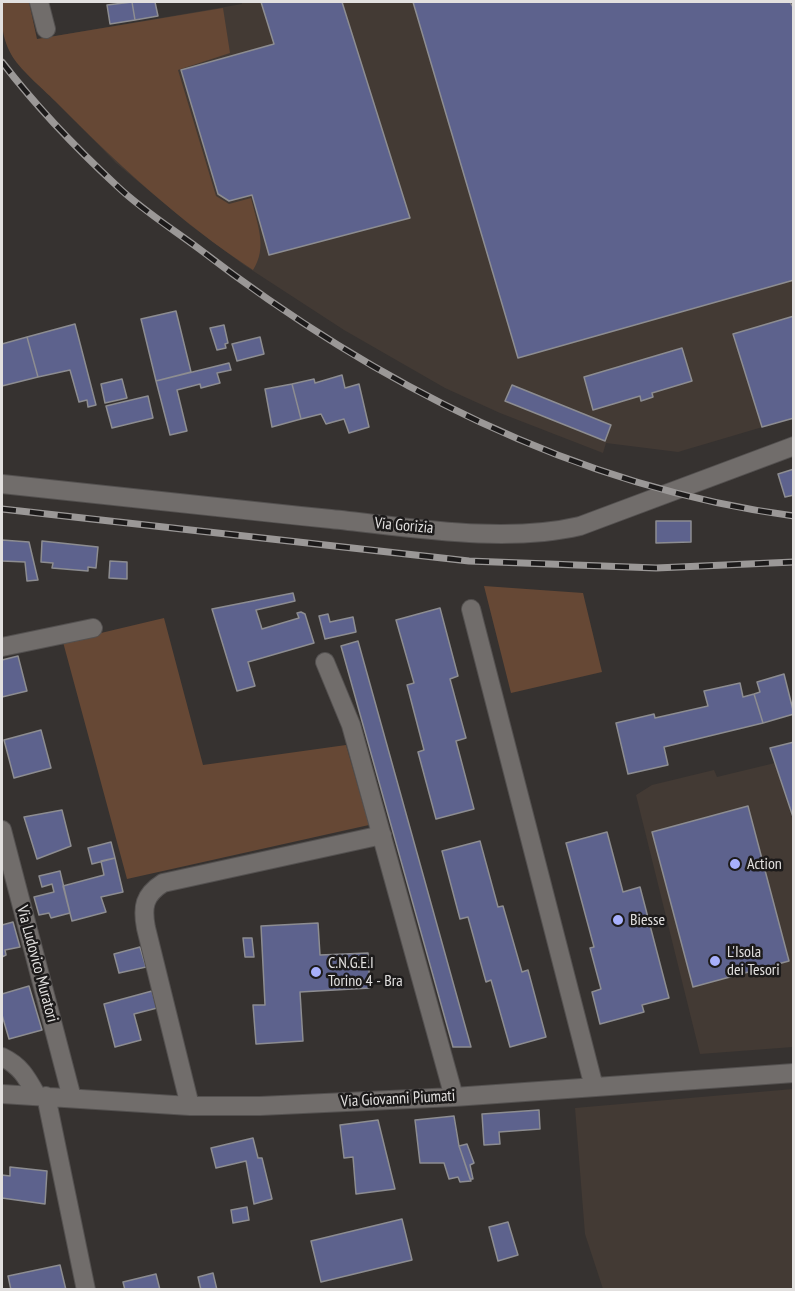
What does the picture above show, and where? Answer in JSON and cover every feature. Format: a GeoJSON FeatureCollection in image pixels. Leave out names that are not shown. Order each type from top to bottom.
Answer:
{"type":"FeatureCollection","features":[{"type":"Feature","properties":{"kind":"street"},"geometry":{"type":"LineString","coordinates":[[39,2],[46,29]]}},
{"type":"Feature","properties":{"kind":"street","name":"Via Gorizia"},"geometry":{"type":"LineString","coordinates":[[2,484],[397,526],[521,535],[580,526],[794,446]]}},
{"type":"Feature","properties":{"kind":"street"},"geometry":{"type":"LineString","coordinates":[[471,609],[594,1087]]}},
{"type":"Feature","properties":{"kind":"street"},"geometry":{"type":"LineString","coordinates":[[2,647],[93,628]]}},
{"type":"Feature","properties":{"kind":"street"},"geometry":{"type":"LineString","coordinates":[[326,662],[351,725],[454,1097]]}},
{"type":"Feature","properties":{"kind":"street","name":"Via Ludovico Muratori"},"geometry":{"type":"LineString","coordinates":[[2,830],[72,1098]]}},
{"type":"Feature","properties":{"kind":"street"},"geometry":{"type":"LineString","coordinates":[[190,1106],[146,928],[144,902],[150,891],[163,883],[382,835]]}},
{"type":"Feature","properties":{"kind":"street"},"geometry":{"type":"LineString","coordinates":[[2,1058],[16,1064],[42,1096],[86,1290]]}},
{"type":"Feature","properties":{"kind":"street","name":"Via Giovanni Piumati"},"geometry":{"type":"LineString","coordinates":[[2,1094],[190,1106],[260,1106],[454,1097],[794,1073]]}},
{"type":"Feature","properties":{"kind":"shaded area"},"geometry":{"type":"Polygon","coordinates":[[[2,2],[29,2],[37,39],[223,8],[230,53],[178,70],[216,196],[229,204],[251,198],[261,244],[253,270],[174,212],[101,147],[25,72],[14,60],[5,41],[2,2]]]}},
{"type":"Feature","properties":{"kind":"shaded area"},"geometry":{"type":"Polygon","coordinates":[[[242,2],[793,2],[793,418],[678,452],[606,443],[603,453],[500,413],[445,388],[344,330],[244,265],[190,225],[116,163],[11,54],[9,44],[242,4],[242,2]]]}},
{"type":"Feature","properties":{"kind":"shaded area"},"geometry":{"type":"Polygon","coordinates":[[[484,586],[583,593],[602,672],[511,693],[484,586]]]}},
{"type":"Feature","properties":{"kind":"shaded area"},"geometry":{"type":"Polygon","coordinates":[[[164,618],[203,765],[346,745],[369,825],[127,879],[63,642],[164,618]]]}},
{"type":"Feature","properties":{"kind":"shaded area"},"geometry":{"type":"Polygon","coordinates":[[[775,763],[793,821],[793,1047],[700,1054],[636,795],[652,785],[714,770],[717,777],[775,763]]]}},
{"type":"Feature","properties":{"kind":"shaded area"},"geometry":{"type":"Polygon","coordinates":[[[793,1089],[793,1289],[603,1289],[585,1234],[575,1108],[793,1089]]]}},
{"type":"Feature","properties":{"kind":"building"},"geometry":{"type":"Polygon","coordinates":[[[132,2],[135,20],[110,24],[107,5],[132,2]]]}},
{"type":"Feature","properties":{"kind":"building"},"geometry":{"type":"Polygon","coordinates":[[[132,2],[155,2],[158,16],[135,20],[132,2]]]}},
{"type":"Feature","properties":{"kind":"building"},"geometry":{"type":"Polygon","coordinates":[[[261,2],[342,2],[410,218],[269,255],[252,195],[229,201],[218,194],[181,70],[274,44],[261,2]]]}},
{"type":"Feature","properties":{"kind":"building"},"geometry":{"type":"Polygon","coordinates":[[[413,2],[790,2],[794,9],[794,280],[518,358],[413,2]]]}},
{"type":"Feature","properties":{"kind":"building"},"geometry":{"type":"Polygon","coordinates":[[[176,311],[191,372],[156,381],[141,319],[176,311]]]}},
{"type":"Feature","properties":{"kind":"building"},"geometry":{"type":"Polygon","coordinates":[[[794,316],[794,418],[762,427],[733,334],[794,316]]]}},
{"type":"Feature","properties":{"kind":"building"},"geometry":{"type":"Polygon","coordinates":[[[75,324],[96,405],[88,407],[87,400],[79,402],[70,370],[38,377],[27,337],[75,324]]]}},
{"type":"Feature","properties":{"kind":"building"},"geometry":{"type":"Polygon","coordinates":[[[224,325],[228,343],[225,344],[226,348],[217,350],[210,328],[224,325]]]}},
{"type":"Feature","properties":{"kind":"building"},"geometry":{"type":"Polygon","coordinates":[[[27,337],[38,377],[2,386],[2,344],[27,337]]]}},
{"type":"Feature","properties":{"kind":"building"},"geometry":{"type":"Polygon","coordinates":[[[260,337],[264,354],[237,361],[232,344],[260,337]]]}},
{"type":"Feature","properties":{"kind":"building"},"geometry":{"type":"Polygon","coordinates":[[[682,348],[692,381],[652,393],[653,397],[641,401],[640,396],[593,410],[584,377],[682,348]]]}},
{"type":"Feature","properties":{"kind":"building"},"geometry":{"type":"Polygon","coordinates":[[[229,363],[231,370],[217,373],[220,383],[201,388],[200,384],[177,390],[187,431],[170,435],[156,381],[229,363]]]}},
{"type":"Feature","properties":{"kind":"building"},"geometry":{"type":"Polygon","coordinates":[[[342,375],[345,388],[359,384],[369,427],[349,433],[344,419],[326,424],[321,414],[301,419],[292,384],[314,379],[315,383],[342,375]]]}},
{"type":"Feature","properties":{"kind":"building"},"geometry":{"type":"Polygon","coordinates":[[[122,379],[127,398],[105,403],[101,384],[122,379]]]}},
{"type":"Feature","properties":{"kind":"building"},"geometry":{"type":"Polygon","coordinates":[[[292,384],[301,419],[272,427],[265,389],[292,384]]]}},
{"type":"Feature","properties":{"kind":"building"},"geometry":{"type":"Polygon","coordinates":[[[512,385],[611,425],[605,441],[505,401],[512,385]]]}},
{"type":"Feature","properties":{"kind":"building"},"geometry":{"type":"Polygon","coordinates":[[[148,396],[153,418],[112,428],[106,406],[148,396]]]}},
{"type":"Feature","properties":{"kind":"building"},"geometry":{"type":"Polygon","coordinates":[[[794,469],[794,495],[785,497],[778,474],[794,469]]]}},
{"type":"Feature","properties":{"kind":"building"},"geometry":{"type":"Polygon","coordinates":[[[656,521],[691,521],[691,542],[656,543],[656,521]]]}},
{"type":"Feature","properties":{"kind":"building"},"geometry":{"type":"Polygon","coordinates":[[[2,540],[29,542],[38,580],[27,581],[25,562],[2,561],[2,540]]]}},
{"type":"Feature","properties":{"kind":"building"},"geometry":{"type":"Polygon","coordinates":[[[42,541],[98,547],[96,568],[88,567],[88,571],[52,568],[53,563],[41,562],[42,541]]]}},
{"type":"Feature","properties":{"kind":"building"},"geometry":{"type":"Polygon","coordinates":[[[110,561],[127,562],[127,579],[109,578],[110,561]]]}},
{"type":"Feature","properties":{"kind":"building"},"geometry":{"type":"Polygon","coordinates":[[[293,593],[295,601],[256,610],[262,629],[299,618],[297,613],[301,612],[305,614],[314,643],[248,662],[255,686],[237,691],[212,609],[293,593]]]}},
{"type":"Feature","properties":{"kind":"building"},"geometry":{"type":"Polygon","coordinates":[[[440,608],[458,676],[450,679],[466,738],[456,741],[474,809],[436,819],[418,752],[424,750],[407,685],[414,683],[396,620],[440,608]]]}},
{"type":"Feature","properties":{"kind":"building"},"geometry":{"type":"Polygon","coordinates":[[[328,614],[330,622],[353,617],[356,632],[325,639],[319,616],[328,614]]]}},
{"type":"Feature","properties":{"kind":"building"},"geometry":{"type":"Polygon","coordinates":[[[358,641],[471,1047],[453,1047],[341,646],[358,641]]]}},
{"type":"Feature","properties":{"kind":"building"},"geometry":{"type":"Polygon","coordinates":[[[18,656],[27,691],[2,697],[2,660],[18,656]]]}},
{"type":"Feature","properties":{"kind":"building"},"geometry":{"type":"Polygon","coordinates":[[[784,674],[794,714],[763,723],[754,694],[760,692],[757,682],[784,674]]]}},
{"type":"Feature","properties":{"kind":"building"},"geometry":{"type":"Polygon","coordinates":[[[740,683],[743,697],[754,694],[763,723],[664,747],[668,765],[628,774],[616,723],[654,714],[655,718],[708,706],[704,691],[740,683]]]}},
{"type":"Feature","properties":{"kind":"building"},"geometry":{"type":"Polygon","coordinates":[[[41,730],[51,768],[14,778],[4,740],[41,730]]]}},
{"type":"Feature","properties":{"kind":"building"},"geometry":{"type":"Polygon","coordinates":[[[794,742],[794,820],[770,748],[794,742]]]}},
{"type":"Feature","properties":{"kind":"building"},"geometry":{"type":"Polygon","coordinates":[[[748,806],[789,961],[693,987],[652,832],[748,806]]]}},
{"type":"Feature","properties":{"kind":"building"},"geometry":{"type":"Polygon","coordinates":[[[62,810],[71,846],[37,859],[24,817],[62,810]]]}},
{"type":"Feature","properties":{"kind":"building","name":"Biesse"},"geometry":{"type":"Polygon","coordinates":[[[607,832],[623,892],[640,887],[669,998],[642,1005],[644,1012],[600,1024],[592,992],[601,989],[590,948],[594,947],[566,843],[607,832]]]}},
{"type":"Feature","properties":{"kind":"building"},"geometry":{"type":"Polygon","coordinates":[[[480,841],[498,907],[503,906],[522,972],[528,970],[546,1037],[510,1047],[491,980],[486,982],[468,917],[460,919],[442,851],[480,841]]]}},
{"type":"Feature","properties":{"kind":"building"},"geometry":{"type":"Polygon","coordinates":[[[111,842],[115,858],[92,864],[88,848],[111,842]]]}},
{"type":"Feature","properties":{"kind":"building"},"geometry":{"type":"Polygon","coordinates":[[[115,858],[123,892],[101,897],[106,912],[72,921],[63,886],[104,875],[101,861],[115,858]]]}},
{"type":"Feature","properties":{"kind":"building"},"geometry":{"type":"Polygon","coordinates":[[[60,871],[70,913],[51,918],[49,913],[39,915],[34,897],[54,892],[52,884],[42,887],[39,876],[60,871]]]}},
{"type":"Feature","properties":{"kind":"building"},"geometry":{"type":"Polygon","coordinates":[[[13,922],[20,947],[5,950],[6,955],[2,957],[2,925],[13,922]]]}},
{"type":"Feature","properties":{"kind":"building","name":"C.N.G.E.I Torino 4 - Bra"},"geometry":{"type":"Polygon","coordinates":[[[318,923],[320,955],[368,953],[370,988],[300,992],[303,1041],[256,1044],[253,1005],[265,1005],[261,926],[318,923]]]}},
{"type":"Feature","properties":{"kind":"building"},"geometry":{"type":"Polygon","coordinates":[[[243,938],[252,938],[254,957],[245,957],[243,938]]]}},
{"type":"Feature","properties":{"kind":"building"},"geometry":{"type":"Polygon","coordinates":[[[140,947],[146,967],[119,973],[114,954],[140,947]]]}},
{"type":"Feature","properties":{"kind":"building"},"geometry":{"type":"Polygon","coordinates":[[[29,986],[42,1030],[9,1039],[2,1015],[2,994],[29,986]]]}},
{"type":"Feature","properties":{"kind":"building"},"geometry":{"type":"Polygon","coordinates":[[[152,991],[157,1008],[134,1014],[141,1040],[115,1047],[104,1004],[152,991]]]}},
{"type":"Feature","properties":{"kind":"building"},"geometry":{"type":"Polygon","coordinates":[[[539,1110],[540,1129],[499,1132],[500,1144],[484,1145],[482,1114],[539,1110]]]}},
{"type":"Feature","properties":{"kind":"building"},"geometry":{"type":"Polygon","coordinates":[[[454,1116],[459,1146],[471,1181],[460,1182],[458,1177],[449,1179],[444,1163],[420,1163],[415,1120],[454,1116]]]}},
{"type":"Feature","properties":{"kind":"building"},"geometry":{"type":"Polygon","coordinates":[[[378,1120],[395,1189],[356,1194],[353,1157],[344,1158],[340,1125],[378,1120]]]}},
{"type":"Feature","properties":{"kind":"building"},"geometry":{"type":"Polygon","coordinates":[[[253,1138],[258,1158],[262,1158],[272,1199],[254,1204],[246,1161],[216,1168],[211,1148],[253,1138]]]}},
{"type":"Feature","properties":{"kind":"building"},"geometry":{"type":"Polygon","coordinates":[[[467,1144],[474,1163],[470,1165],[473,1179],[470,1179],[459,1146],[467,1144]]]}},
{"type":"Feature","properties":{"kind":"building"},"geometry":{"type":"Polygon","coordinates":[[[10,1167],[47,1171],[45,1204],[2,1198],[2,1175],[10,1176],[10,1167]]]}},
{"type":"Feature","properties":{"kind":"building"},"geometry":{"type":"Polygon","coordinates":[[[247,1207],[249,1220],[233,1223],[231,1210],[247,1207]]]}},
{"type":"Feature","properties":{"kind":"building"},"geometry":{"type":"Polygon","coordinates":[[[402,1219],[412,1260],[321,1282],[311,1241],[402,1219]]]}},
{"type":"Feature","properties":{"kind":"building"},"geometry":{"type":"Polygon","coordinates":[[[508,1222],[518,1255],[498,1261],[489,1227],[508,1222]]]}},
{"type":"Feature","properties":{"kind":"building"},"geometry":{"type":"Polygon","coordinates":[[[60,1265],[66,1290],[11,1290],[8,1276],[60,1265]]]}},
{"type":"Feature","properties":{"kind":"building"},"geometry":{"type":"Polygon","coordinates":[[[213,1273],[217,1290],[201,1290],[198,1277],[213,1273]]]}},
{"type":"Feature","properties":{"kind":"building"},"geometry":{"type":"Polygon","coordinates":[[[156,1274],[160,1290],[125,1290],[123,1282],[156,1274]]]}},
{"type":"Feature","properties":{"kind":"railway"},"geometry":{"type":"LineString","coordinates":[[2,62],[72,142],[136,203],[265,297],[334,342],[405,384],[479,421],[555,454],[633,481],[712,502],[794,516]]}},
{"type":"Feature","properties":{"kind":"railway"},"geometry":{"type":"LineString","coordinates":[[2,509],[469,561],[656,568],[794,562]]}},
{"type":"Feature","properties":{"kind":"place","name":"Action"},"geometry":{"type":"Point","coordinates":[735,864]}},
{"type":"Feature","properties":{"kind":"place","name":"Biesse"},"geometry":{"type":"Point","coordinates":[618,920]}},
{"type":"Feature","properties":{"kind":"place","name":"L'Isola dei Tesori"},"geometry":{"type":"Point","coordinates":[715,961]}},
{"type":"Feature","properties":{"kind":"place","name":"C.N.G.E.I Torino 4 - Bra"},"geometry":{"type":"Point","coordinates":[316,972]}}]}
